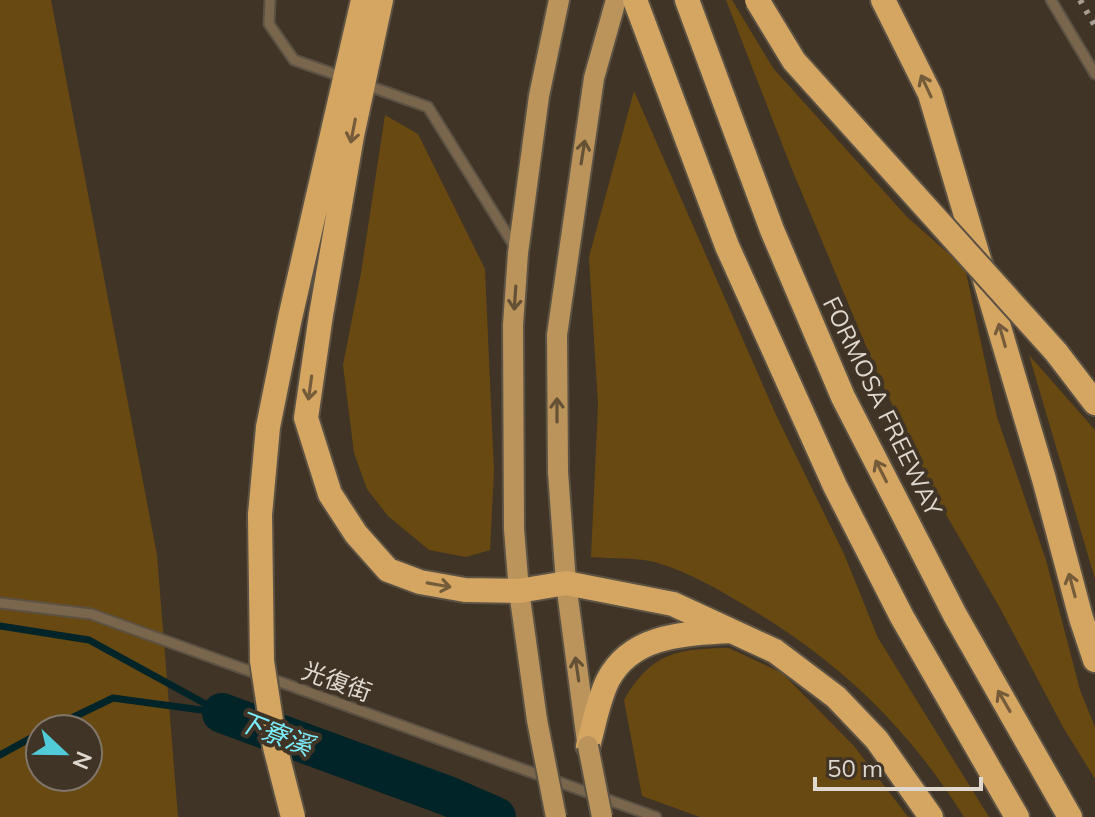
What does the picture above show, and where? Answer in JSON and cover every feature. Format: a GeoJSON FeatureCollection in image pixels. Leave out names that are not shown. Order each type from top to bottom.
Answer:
{"type":"FeatureCollection","features":[{"type":"Feature","properties":{"kind":"highway"},"geometry":{"type":"LineString","coordinates":[[363,0],[306,418],[330,494],[356,534],[388,570],[420,582],[465,590],[519,591],[566,583],[673,604],[775,651],[836,697],[877,740],[931,817]]}},
{"type":"Feature","properties":{"kind":"highway"},"geometry":{"type":"LineString","coordinates":[[293,817],[275,747],[262,661],[260,515],[271,412],[290,318],[354,81],[381,0]]}},
{"type":"Feature","properties":{"kind":"highway"},"geometry":{"type":"LineString","coordinates":[[635,0],[727,246],[835,486],[902,617],[1017,817]]}},
{"type":"Feature","properties":{"kind":"highway","name":"FORMOSA FREEWAY"},"geometry":{"type":"LineString","coordinates":[[687,0],[772,230],[843,397],[955,615],[1070,817]]}},
{"type":"Feature","properties":{"kind":"highway"},"geometry":{"type":"LineString","coordinates":[[757,0],[794,61],[1056,352],[1095,403]]}},
{"type":"Feature","properties":{"kind":"highway"},"geometry":{"type":"LineString","coordinates":[[883,0],[930,94],[1095,660]]}},
{"type":"Feature","properties":{"kind":"highway"},"geometry":{"type":"LineString","coordinates":[[588,746],[610,678],[639,648],[667,636],[732,631]]}},
{"type":"Feature","properties":{"kind":"main road"},"geometry":{"type":"LineString","coordinates":[[556,817],[537,720],[519,591],[514,529],[513,341],[518,253],[539,96],[559,0]]}},
{"type":"Feature","properties":{"kind":"main road"},"geometry":{"type":"LineString","coordinates":[[602,817],[588,746],[566,583],[558,472],[558,321],[594,78],[616,0]]}},
{"type":"Feature","properties":{"kind":"lane"},"geometry":{"type":"LineString","coordinates":[[270,0],[269,24],[294,60],[428,107],[518,253]]}},
{"type":"Feature","properties":{"kind":"lane"},"geometry":{"type":"LineString","coordinates":[[1051,0],[1095,74]]}},
{"type":"Feature","properties":{"kind":"lane","name":"光復街"},"geometry":{"type":"LineString","coordinates":[[0,603],[91,614],[656,817]]}},
{"type":"Feature","properties":{"kind":"shaded area"},"geometry":{"type":"Polygon","coordinates":[[[0,0],[51,0],[157,555],[178,817],[0,817],[0,0]]]}},
{"type":"Feature","properties":{"kind":"shaded area"},"geometry":{"type":"Polygon","coordinates":[[[726,0],[732,0],[773,68],[907,217],[965,268],[997,417],[1046,560],[1080,690],[1095,727],[1095,779],[940,504],[879,377],[791,167],[726,0]]]}},
{"type":"Feature","properties":{"kind":"shaded area"},"geometry":{"type":"Polygon","coordinates":[[[634,91],[776,415],[844,554],[878,638],[989,817],[964,817],[919,753],[868,698],[841,673],[780,627],[714,588],[670,567],[642,560],[591,557],[598,405],[589,257],[634,91]]]}},
{"type":"Feature","properties":{"kind":"shaded area"},"geometry":{"type":"Polygon","coordinates":[[[385,115],[418,134],[485,269],[494,471],[490,550],[466,557],[429,550],[388,516],[367,489],[354,453],[343,365],[361,273],[385,115]]]}},
{"type":"Feature","properties":{"kind":"shaded area"},"geometry":{"type":"Polygon","coordinates":[[[1029,355],[1095,430],[1095,579],[1029,355]]]}},
{"type":"Feature","properties":{"kind":"shaded area"},"geometry":{"type":"Polygon","coordinates":[[[729,648],[782,673],[854,746],[908,817],[700,817],[642,796],[624,700],[645,672],[668,656],[695,650],[729,648]]]}},
{"type":"Feature","properties":{"kind":"waterway"},"geometry":{"type":"LineString","coordinates":[[0,626],[89,640],[222,713]]}},
{"type":"Feature","properties":{"kind":"waterway","name":"下寮溪"},"geometry":{"type":"LineString","coordinates":[[82,713],[113,698],[216,712]]}},
{"type":"Feature","properties":{"kind":"waterway","name":"下寮溪"},"geometry":{"type":"LineString","coordinates":[[222,713],[448,796],[496,817]]}},
{"type":"Feature","properties":{"kind":"waterway","name":"下寮溪"},"geometry":{"type":"LineString","coordinates":[[0,755],[24,742]]}},
{"type":"Feature","properties":{"kind":"railway"},"geometry":{"type":"LineString","coordinates":[[1080,0],[1095,26]]}}]}
